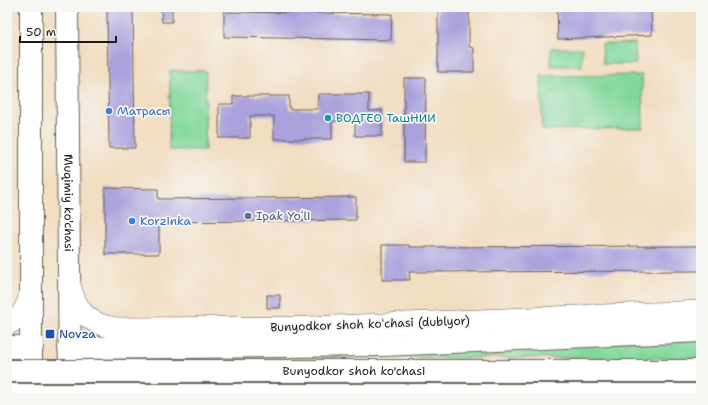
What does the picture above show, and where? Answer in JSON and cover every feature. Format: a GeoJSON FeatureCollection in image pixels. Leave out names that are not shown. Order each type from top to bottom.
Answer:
{"type":"FeatureCollection","features":[{"type":"Feature","properties":{"kind":"main road"},"geometry":{"type":"LineString","coordinates":[[31,7],[31,398]]}},
{"type":"Feature","properties":{"kind":"main road","name":"Muqimiy ko'chasi"},"geometry":{"type":"LineString","coordinates":[[67,7],[70,398]]}},
{"type":"Feature","properties":{"kind":"main road"},"geometry":{"type":"LineString","coordinates":[[69,348],[383,345],[701,331]]}},
{"type":"Feature","properties":{"kind":"main road"},"geometry":{"type":"LineString","coordinates":[[7,347],[32,347]]}},
{"type":"Feature","properties":{"kind":"main road","name":"Bunyodkor shoh ko'chasi"},"geometry":{"type":"LineString","coordinates":[[7,371],[701,371]]}},
{"type":"Feature","properties":{"kind":"main road","name":"Bunyodkor shoh ko'chasi"},"geometry":{"type":"LineString","coordinates":[[7,395],[701,395]]}},
{"type":"Feature","properties":{"kind":"street","name":"Bunyodkor shoh koʻchasi (dublyor)"},"geometry":{"type":"LineString","coordinates":[[69,278],[74,299],[84,315],[98,325],[117,328],[309,327],[701,311]]}},
{"type":"Feature","properties":{"kind":"street"},"geometry":{"type":"LineString","coordinates":[[7,325],[22,314],[28,303],[31,289]]}},
{"type":"Feature","properties":{"kind":"green space"},"geometry":{"type":"Polygon","coordinates":[[[635,43],[636,64],[603,64],[602,44],[635,43]]]}},
{"type":"Feature","properties":{"kind":"green space"},"geometry":{"type":"Polygon","coordinates":[[[551,48],[582,48],[582,66],[551,66],[551,48]]]}},
{"type":"Feature","properties":{"kind":"green space"},"geometry":{"type":"Polygon","coordinates":[[[170,70],[206,71],[205,150],[169,150],[170,70]]]}},
{"type":"Feature","properties":{"kind":"green space"},"geometry":{"type":"Polygon","coordinates":[[[642,75],[643,128],[542,130],[541,76],[642,75]]]}},
{"type":"Feature","properties":{"kind":"green space"},"geometry":{"type":"Polygon","coordinates":[[[701,339],[701,358],[79,358],[701,339]]]}},
{"type":"Feature","properties":{"kind":"building"},"geometry":{"type":"Polygon","coordinates":[[[107,7],[133,7],[135,148],[109,148],[107,7]]]}},
{"type":"Feature","properties":{"kind":"building"},"geometry":{"type":"Polygon","coordinates":[[[161,7],[172,7],[172,22],[162,22],[161,7]]]}},
{"type":"Feature","properties":{"kind":"building"},"geometry":{"type":"Polygon","coordinates":[[[438,7],[469,7],[469,47],[474,48],[474,72],[438,72],[438,7]]]}},
{"type":"Feature","properties":{"kind":"building"},"geometry":{"type":"Polygon","coordinates":[[[557,7],[651,7],[652,35],[558,39],[557,7]]]}},
{"type":"Feature","properties":{"kind":"building"},"geometry":{"type":"Polygon","coordinates":[[[224,12],[392,14],[391,40],[224,37],[224,12]]]}},
{"type":"Feature","properties":{"kind":"building"},"geometry":{"type":"Polygon","coordinates":[[[404,78],[426,78],[425,162],[404,162],[404,78]]]}},
{"type":"Feature","properties":{"kind":"building","name":"ВОДГЕО ТашНИИ"},"geometry":{"type":"Polygon","coordinates":[[[318,94],[369,94],[369,111],[382,110],[382,136],[355,136],[355,121],[332,121],[332,139],[274,139],[274,116],[250,116],[250,138],[219,138],[219,104],[233,104],[233,96],[289,96],[289,109],[318,109],[318,94]]]}},
{"type":"Feature","properties":{"kind":"building"},"geometry":{"type":"Polygon","coordinates":[[[105,188],[158,189],[158,199],[356,197],[356,220],[159,222],[159,254],[105,254],[105,188]]]}},
{"type":"Feature","properties":{"kind":"building"},"geometry":{"type":"Polygon","coordinates":[[[382,245],[409,245],[409,247],[701,246],[701,271],[409,272],[410,280],[382,280],[382,245]]]}},
{"type":"Feature","properties":{"kind":"building"},"geometry":{"type":"Polygon","coordinates":[[[267,295],[280,295],[280,308],[267,308],[267,295]]]}},
{"type":"Feature","properties":{"kind":"place","name":"Матрасы"},"geometry":{"type":"Point","coordinates":[109,111]}},
{"type":"Feature","properties":{"kind":"place","name":"ВОДГЕО ТашНИИ"},"geometry":{"type":"Point","coordinates":[328,118]}},
{"type":"Feature","properties":{"kind":"place","name":"Ipak Yoʻli"},"geometry":{"type":"Point","coordinates":[248,216]}},
{"type":"Feature","properties":{"kind":"place","name":"Korzinka"},"geometry":{"type":"Point","coordinates":[132,221]}},
{"type":"Feature","properties":{"kind":"place","name":"Novza"},"geometry":{"type":"Point","coordinates":[50,334]}}]}
